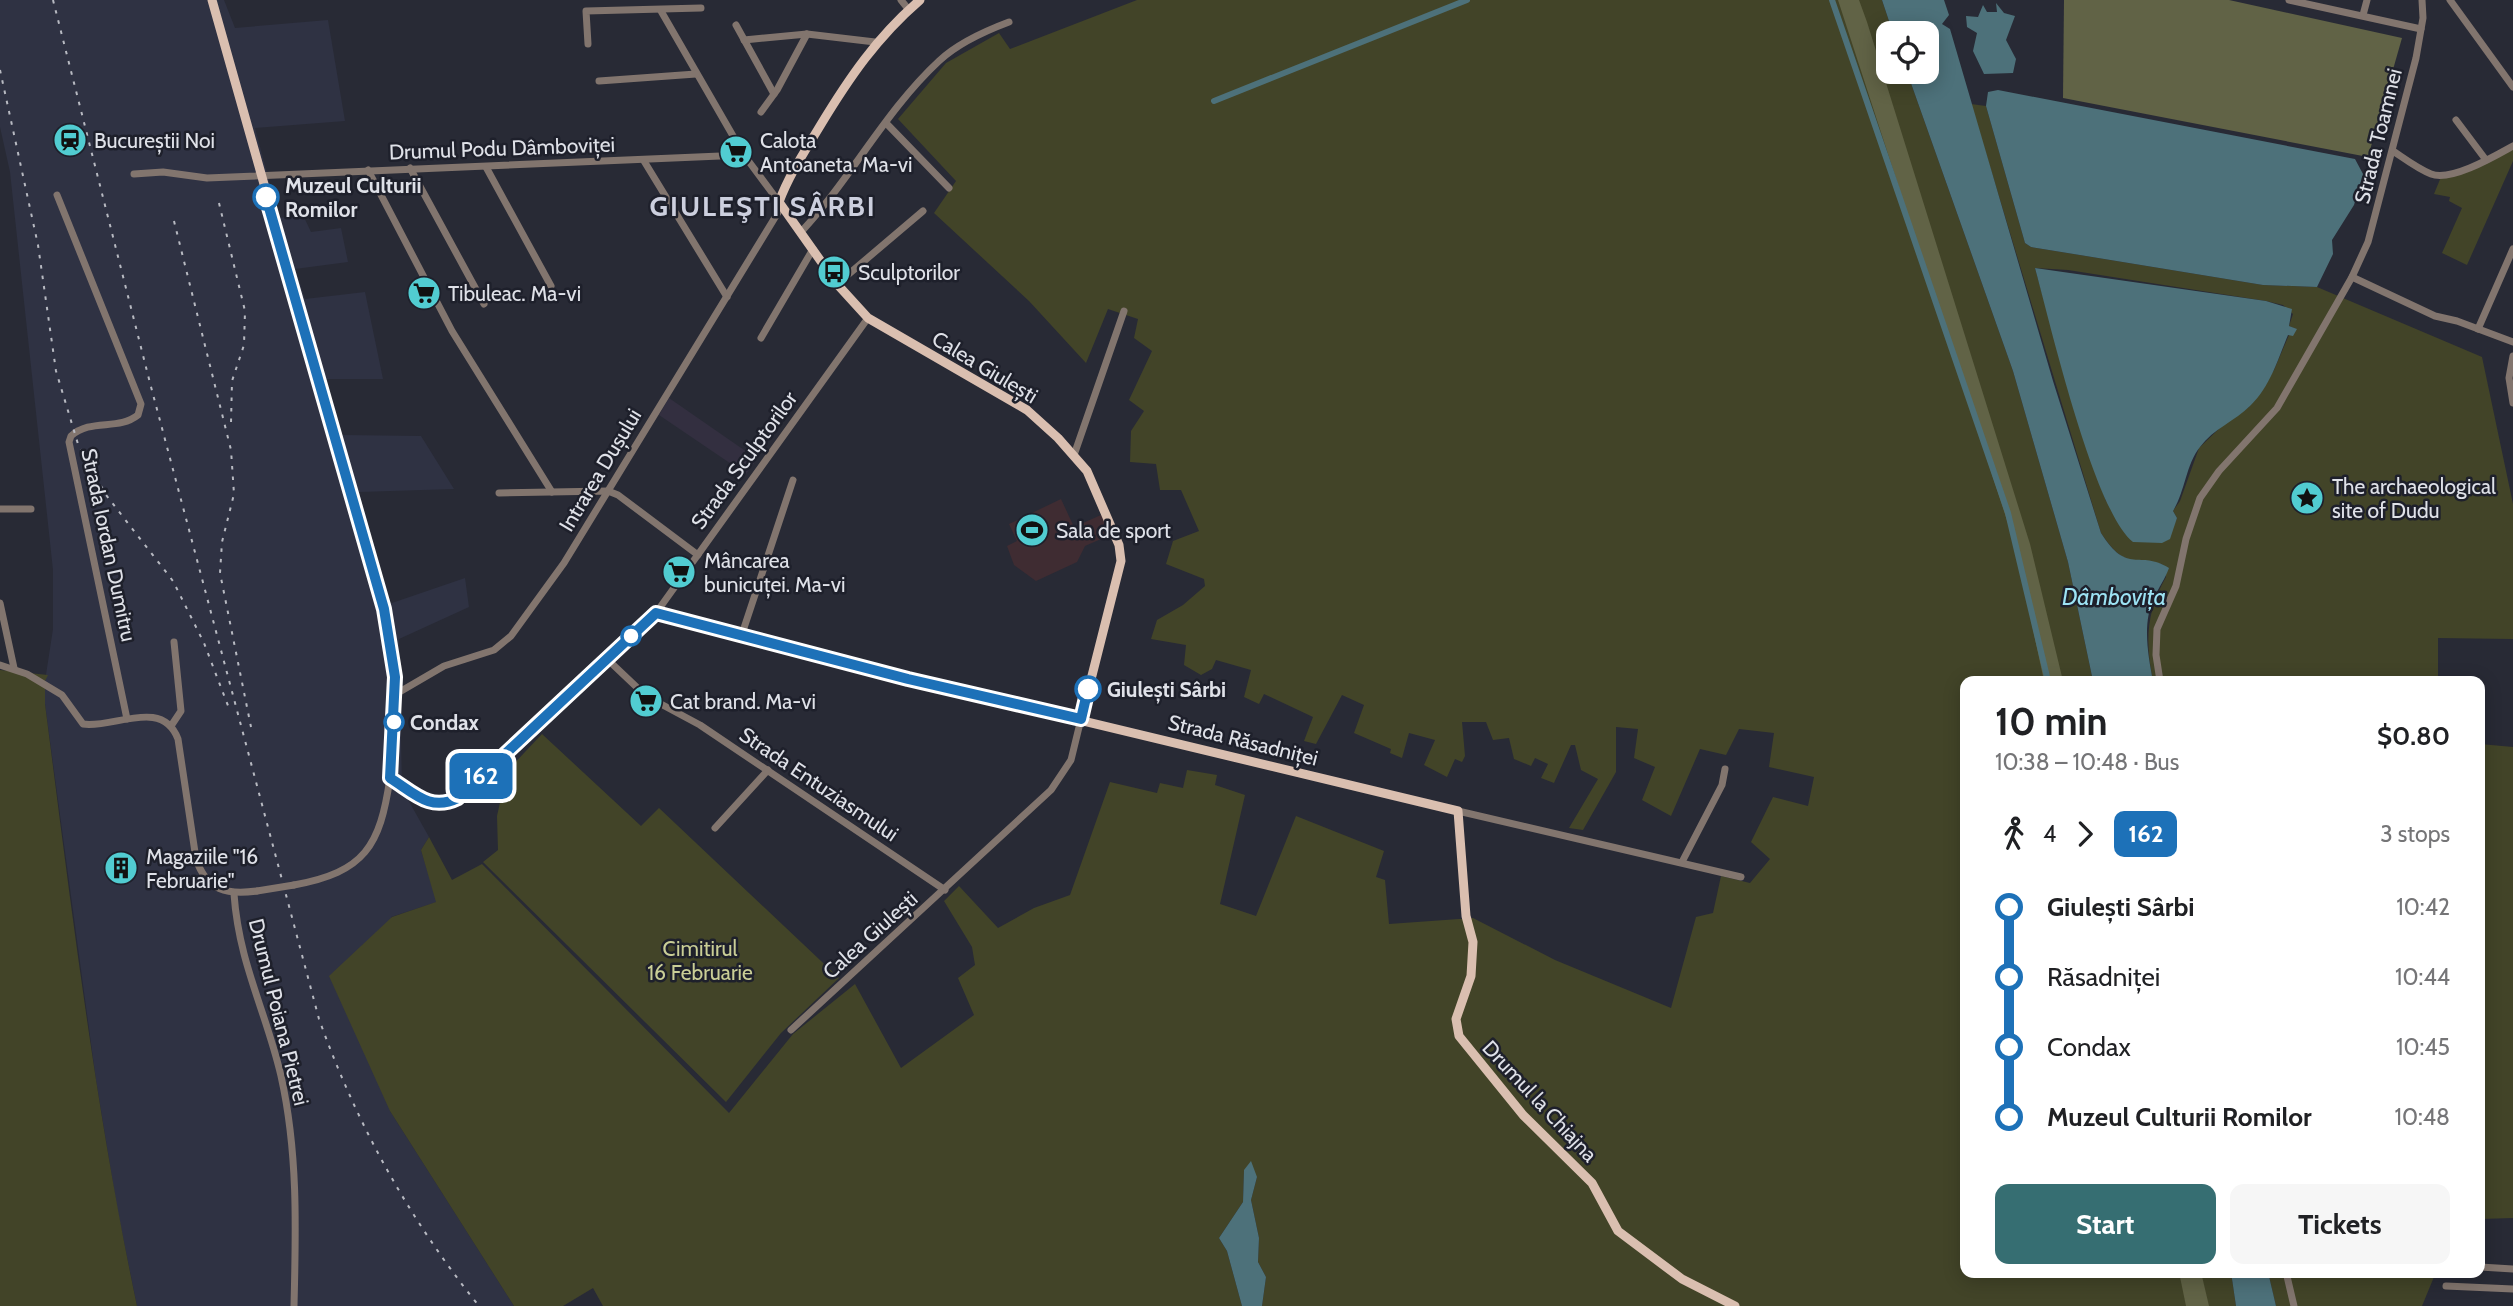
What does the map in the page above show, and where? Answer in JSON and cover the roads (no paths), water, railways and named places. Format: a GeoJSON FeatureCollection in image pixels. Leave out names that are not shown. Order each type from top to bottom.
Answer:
{"type":"FeatureCollection","features":[{"type":"Feature","properties":{"kind":"main road"},"geometry":{"type":"LineString","coordinates":[[212,0],[384,609],[396,694],[390,778]]}},
{"type":"Feature","properties":{"kind":"main road"},"geometry":{"type":"LineString","coordinates":[[781,204],[795,167],[875,42],[920,0]]}},
{"type":"Feature","properties":{"kind":"main road","name":"Calea Giulești"},"geometry":{"type":"LineString","coordinates":[[781,204],[837,284],[868,318],[1027,410],[1074,455],[1095,488],[1119,545],[1121,561],[1081,719]]}},
{"type":"Feature","properties":{"kind":"main road","name":"Strada Răsadniței"},"geometry":{"type":"LineString","coordinates":[[656,613],[908,679],[1458,811]]}},
{"type":"Feature","properties":{"kind":"main road","name":"Strada Sculptorilor"},"geometry":{"type":"LineString","coordinates":[[390,778],[433,804],[444,805],[458,798],[656,613]]}},
{"type":"Feature","properties":{"kind":"main road","name":"Drumul la Chiajna"},"geometry":{"type":"LineString","coordinates":[[1458,811],[1462,876],[1473,942],[1471,976],[1456,1020],[1459,1036],[1515,1106],[1583,1172],[1599,1193],[1618,1231],[1682,1279],[1735,1306]]}},
{"type":"Feature","properties":{"kind":"street"},"geometry":{"type":"LineString","coordinates":[[613,0],[620,10]]}},
{"type":"Feature","properties":{"kind":"street"},"geometry":{"type":"LineString","coordinates":[[901,0],[909,10]]}},
{"type":"Feature","properties":{"kind":"street"},"geometry":{"type":"LineString","coordinates":[[2288,0],[2324,3],[2342,11],[2421,29]]}},
{"type":"Feature","properties":{"kind":"street"},"geometry":{"type":"LineString","coordinates":[[2342,11],[2345,0]]}},
{"type":"Feature","properties":{"kind":"street"},"geometry":{"type":"LineString","coordinates":[[2363,15],[2367,0]]}},
{"type":"Feature","properties":{"kind":"street","name":"Strada Toamnei"},"geometry":{"type":"LineString","coordinates":[[2159,676],[2155,654],[2157,629],[2176,586],[2195,509],[2219,471],[2270,420],[2352,277],[2374,223],[2421,29],[2421,0]]}},
{"type":"Feature","properties":{"kind":"street"},"geometry":{"type":"LineString","coordinates":[[2450,0],[2513,87]]}},
{"type":"Feature","properties":{"kind":"street"},"geometry":{"type":"LineString","coordinates":[[588,44],[586,11],[701,8]]}},
{"type":"Feature","properties":{"kind":"street"},"geometry":{"type":"LineString","coordinates":[[660,11],[744,155],[781,204]]}},
{"type":"Feature","properties":{"kind":"street"},"geometry":{"type":"LineString","coordinates":[[801,232],[886,123],[940,60],[1009,22]]}},
{"type":"Feature","properties":{"kind":"street"},"geometry":{"type":"LineString","coordinates":[[736,25],[774,94]]}},
{"type":"Feature","properties":{"kind":"street"},"geometry":{"type":"LineString","coordinates":[[761,112],[807,34]]}},
{"type":"Feature","properties":{"kind":"street"},"geometry":{"type":"LineString","coordinates":[[744,40],[807,34],[875,42]]}},
{"type":"Feature","properties":{"kind":"street"},"geometry":{"type":"LineString","coordinates":[[599,81],[696,74]]}},
{"type":"Feature","properties":{"kind":"street"},"geometry":{"type":"LineString","coordinates":[[2456,120],[2486,160]]}},
{"type":"Feature","properties":{"kind":"street"},"geometry":{"type":"LineString","coordinates":[[886,123],[949,188]]}},
{"type":"Feature","properties":{"kind":"street"},"geometry":{"type":"LineString","coordinates":[[2393,151],[2435,176],[2460,171],[2513,146]]}},
{"type":"Feature","properties":{"kind":"street","name":"Drumul Podu Dâmboviței"},"geometry":{"type":"LineString","coordinates":[[134,174],[163,172],[207,178],[744,155]]}},
{"type":"Feature","properties":{"kind":"street"},"geometry":{"type":"LineString","coordinates":[[644,161],[727,297]]}},
{"type":"Feature","properties":{"kind":"street"},"geometry":{"type":"LineString","coordinates":[[486,167],[551,286]]}},
{"type":"Feature","properties":{"kind":"street"},"geometry":{"type":"LineString","coordinates":[[410,168],[484,304]]}},
{"type":"Feature","properties":{"kind":"street"},"geometry":{"type":"LineString","coordinates":[[368,170],[452,331],[552,492]]}},
{"type":"Feature","properties":{"kind":"street","name":"Strada Iordan Dumitru"},"geometry":{"type":"LineString","coordinates":[[57,195],[141,404],[138,415],[130,421],[85,426],[71,436],[69,442],[127,719]]}},
{"type":"Feature","properties":{"kind":"street","name":"Intrarea Dușului"},"geometry":{"type":"LineString","coordinates":[[396,694],[444,666],[494,650],[511,636],[564,563],[781,204]]}},
{"type":"Feature","properties":{"kind":"street"},"geometry":{"type":"LineString","coordinates":[[837,284],[923,211]]}},
{"type":"Feature","properties":{"kind":"street"},"geometry":{"type":"LineString","coordinates":[[761,338],[813,249]]}},
{"type":"Feature","properties":{"kind":"street"},"geometry":{"type":"LineString","coordinates":[[2478,329],[2513,249]]}},
{"type":"Feature","properties":{"kind":"street"},"geometry":{"type":"LineString","coordinates":[[2352,277],[2435,316],[2513,342]]}},
{"type":"Feature","properties":{"kind":"street"},"geometry":{"type":"LineString","coordinates":[[1074,455],[1124,310]]}},
{"type":"Feature","properties":{"kind":"street","name":"Strada Sculptorilor"},"geometry":{"type":"LineString","coordinates":[[656,613],[868,318]]}},
{"type":"Feature","properties":{"kind":"street"},"geometry":{"type":"LineString","coordinates":[[2513,356],[2509,378],[2513,403]]}},
{"type":"Feature","properties":{"kind":"street"},"geometry":{"type":"LineString","coordinates":[[742,634],[793,480]]}},
{"type":"Feature","properties":{"kind":"street"},"geometry":{"type":"LineString","coordinates":[[499,493],[608,491],[698,555]]}},
{"type":"Feature","properties":{"kind":"street"},"geometry":{"type":"LineString","coordinates":[[0,509],[31,509]]}},
{"type":"Feature","properties":{"kind":"street"},"geometry":{"type":"LineString","coordinates":[[0,603],[14,668]]}},
{"type":"Feature","properties":{"kind":"street"},"geometry":{"type":"LineString","coordinates":[[171,726],[181,711],[174,642]]}},
{"type":"Feature","properties":{"kind":"street","name":"Strada Entuziasmului"},"geometry":{"type":"LineString","coordinates":[[607,659],[646,696],[701,725],[945,890]]}},
{"type":"Feature","properties":{"kind":"street"},"geometry":{"type":"LineString","coordinates":[[0,665],[14,668],[62,695],[83,724],[154,718],[171,726],[178,739],[198,866],[216,888],[234,894],[294,886],[337,874],[363,855],[381,828],[390,778]]}},
{"type":"Feature","properties":{"kind":"street","name":"Calea Giulești"},"geometry":{"type":"LineString","coordinates":[[791,1030],[945,890],[1060,779],[1071,760],[1081,719]]}},
{"type":"Feature","properties":{"kind":"street"},"geometry":{"type":"LineString","coordinates":[[1682,862],[1721,785],[1726,769]]}},
{"type":"Feature","properties":{"kind":"street"},"geometry":{"type":"LineString","coordinates":[[715,828],[768,770]]}},
{"type":"Feature","properties":{"kind":"street","name":"Strada Răsadniței"},"geometry":{"type":"LineString","coordinates":[[1458,811],[1741,877]]}},
{"type":"Feature","properties":{"kind":"street","name":"Drumul Poiana Pietrei"},"geometry":{"type":"LineString","coordinates":[[234,894],[236,928],[246,971],[281,1075],[289,1126],[297,1200],[294,1306]]}},
{"type":"Feature","properties":{"kind":"street"},"geometry":{"type":"LineString","coordinates":[[2485,1267],[2513,1269]]}},
{"type":"Feature","properties":{"kind":"street"},"geometry":{"type":"LineString","coordinates":[[2288,1278],[2294,1306]]}},
{"type":"Feature","properties":{"kind":"street"},"geometry":{"type":"LineString","coordinates":[[2446,1286],[2513,1289]]}},
{"type":"Feature","properties":{"kind":"water","name":"Dâmbovița"},"geometry":{"type":"Polygon","coordinates":[[[1882,0],[1944,0],[1949,15],[1942,24],[1950,29],[2053,381],[2101,533],[2110,546],[2126,558],[2159,563],[2169,568],[2154,598],[2148,618],[2148,650],[2152,676],[2092,676],[2068,562],[2013,371],[1911,84],[1939,84],[1939,21],[1889,21],[1882,0]]]}},
{"type":"Feature","properties":{"kind":"water"},"geometry":{"type":"Polygon","coordinates":[[[1996,3],[2004,13],[2015,16],[2006,40],[2016,59],[2013,73],[1984,74],[1973,51],[1977,33],[1967,27],[1966,16],[1978,17],[1983,5],[1987,12],[1997,12],[1996,3]]]}},
{"type":"Feature","properties":{"kind":"water"},"geometry":{"type":"Polygon","coordinates":[[[1998,90],[2355,159],[2363,174],[2354,205],[2332,240],[2333,254],[2317,287],[2263,285],[2031,247],[2025,243],[1986,106],[1988,92],[1998,90]]]}},
{"type":"Feature","properties":{"kind":"water"},"geometry":{"type":"Polygon","coordinates":[[[2035,268],[2266,301],[2292,309],[2289,326],[2297,329],[2293,336],[2288,335],[2268,382],[2250,406],[2211,435],[2195,454],[2173,511],[2177,518],[2170,539],[2162,543],[2133,542],[2118,524],[2103,494],[2062,371],[2035,268]]]}},
{"type":"Feature","properties":{"kind":"water"},"geometry":{"type":"Polygon","coordinates":[[[1251,1161],[1257,1177],[1251,1200],[1259,1238],[1258,1262],[1266,1277],[1262,1306],[1242,1306],[1227,1251],[1219,1238],[1243,1202],[1244,1170],[1251,1161]]]}},
{"type":"Feature","properties":{"kind":"water"},"geometry":{"type":"Polygon","coordinates":[[[2232,1278],[2269,1278],[2276,1306],[2236,1306],[2232,1278]]]}},
{"type":"Feature","properties":{"kind":"waterway"},"geometry":{"type":"LineString","coordinates":[[1214,101],[1467,0]]}},
{"type":"Feature","properties":{"kind":"waterway"},"geometry":{"type":"LineString","coordinates":[[1832,0],[2008,513],[2047,676]]}},
{"type":"Feature","properties":{"kind":"railway"},"geometry":{"type":"LineString","coordinates":[[53,0],[150,383],[319,1019],[350,1096],[387,1170],[430,1239],[479,1306]]}},
{"type":"Feature","properties":{"kind":"railway"},"geometry":{"type":"LineString","coordinates":[[0,70],[38,245],[56,371],[78,444],[106,495],[173,581],[204,643],[230,711]]}},
{"type":"Feature","properties":{"kind":"railway"},"geometry":{"type":"LineString","coordinates":[[219,203],[245,311],[244,345],[232,381],[231,423]]}},
{"type":"Feature","properties":{"kind":"railway"},"geometry":{"type":"LineString","coordinates":[[174,221],[231,450],[234,494],[222,542],[220,573],[251,727]]}},
{"type":"Feature","properties":{"kind":"place","name":"Bucureștii Noi"},"geometry":{"type":"Point","coordinates":[70,140]}},
{"type":"Feature","properties":{"kind":"place","name":"Calota Antoaneta. Ma-vi"},"geometry":{"type":"Point","coordinates":[736,152]}},
{"type":"Feature","properties":{"kind":"place","name":"Muzeul Culturii Romilor"},"geometry":{"type":"Point","coordinates":[266,197]}},
{"type":"Feature","properties":{"kind":"place","name":"Sculptorilor"},"geometry":{"type":"Point","coordinates":[834,272]}},
{"type":"Feature","properties":{"kind":"place","name":"Tibuleac. Ma-vi"},"geometry":{"type":"Point","coordinates":[424,293]}},
{"type":"Feature","properties":{"kind":"place","name":"The archaeological site of Dudu"},"geometry":{"type":"Point","coordinates":[2307,498]}},
{"type":"Feature","properties":{"kind":"place","name":"Sala de sport"},"geometry":{"type":"Point","coordinates":[1032,530]}},
{"type":"Feature","properties":{"kind":"place","name":"Mâncarea bunicuței. Ma-vi"},"geometry":{"type":"Point","coordinates":[679,572]}},
{"type":"Feature","properties":{"kind":"place","name":"Giulești Sârbi"},"geometry":{"type":"Point","coordinates":[1088,689]}},
{"type":"Feature","properties":{"kind":"place","name":"Cat brand. Ma-vi"},"geometry":{"type":"Point","coordinates":[646,701]}},
{"type":"Feature","properties":{"kind":"place","name":"Condax"},"geometry":{"type":"Point","coordinates":[394,722]}},
{"type":"Feature","properties":{"kind":"place","name":"Magaziile \"16 Februarie\""},"geometry":{"type":"Point","coordinates":[121,868]}},
{"type":"Feature","properties":{"kind":"district","name":"GIULEŞTI SÂRBI"},"geometry":{"type":"Point","coordinates":[763,206]}},
{"type":"Feature","properties":{"kind":"park label","name":"Cimitirul 16 Februarie"},"geometry":{"type":"Point","coordinates":[700,960]}}]}
